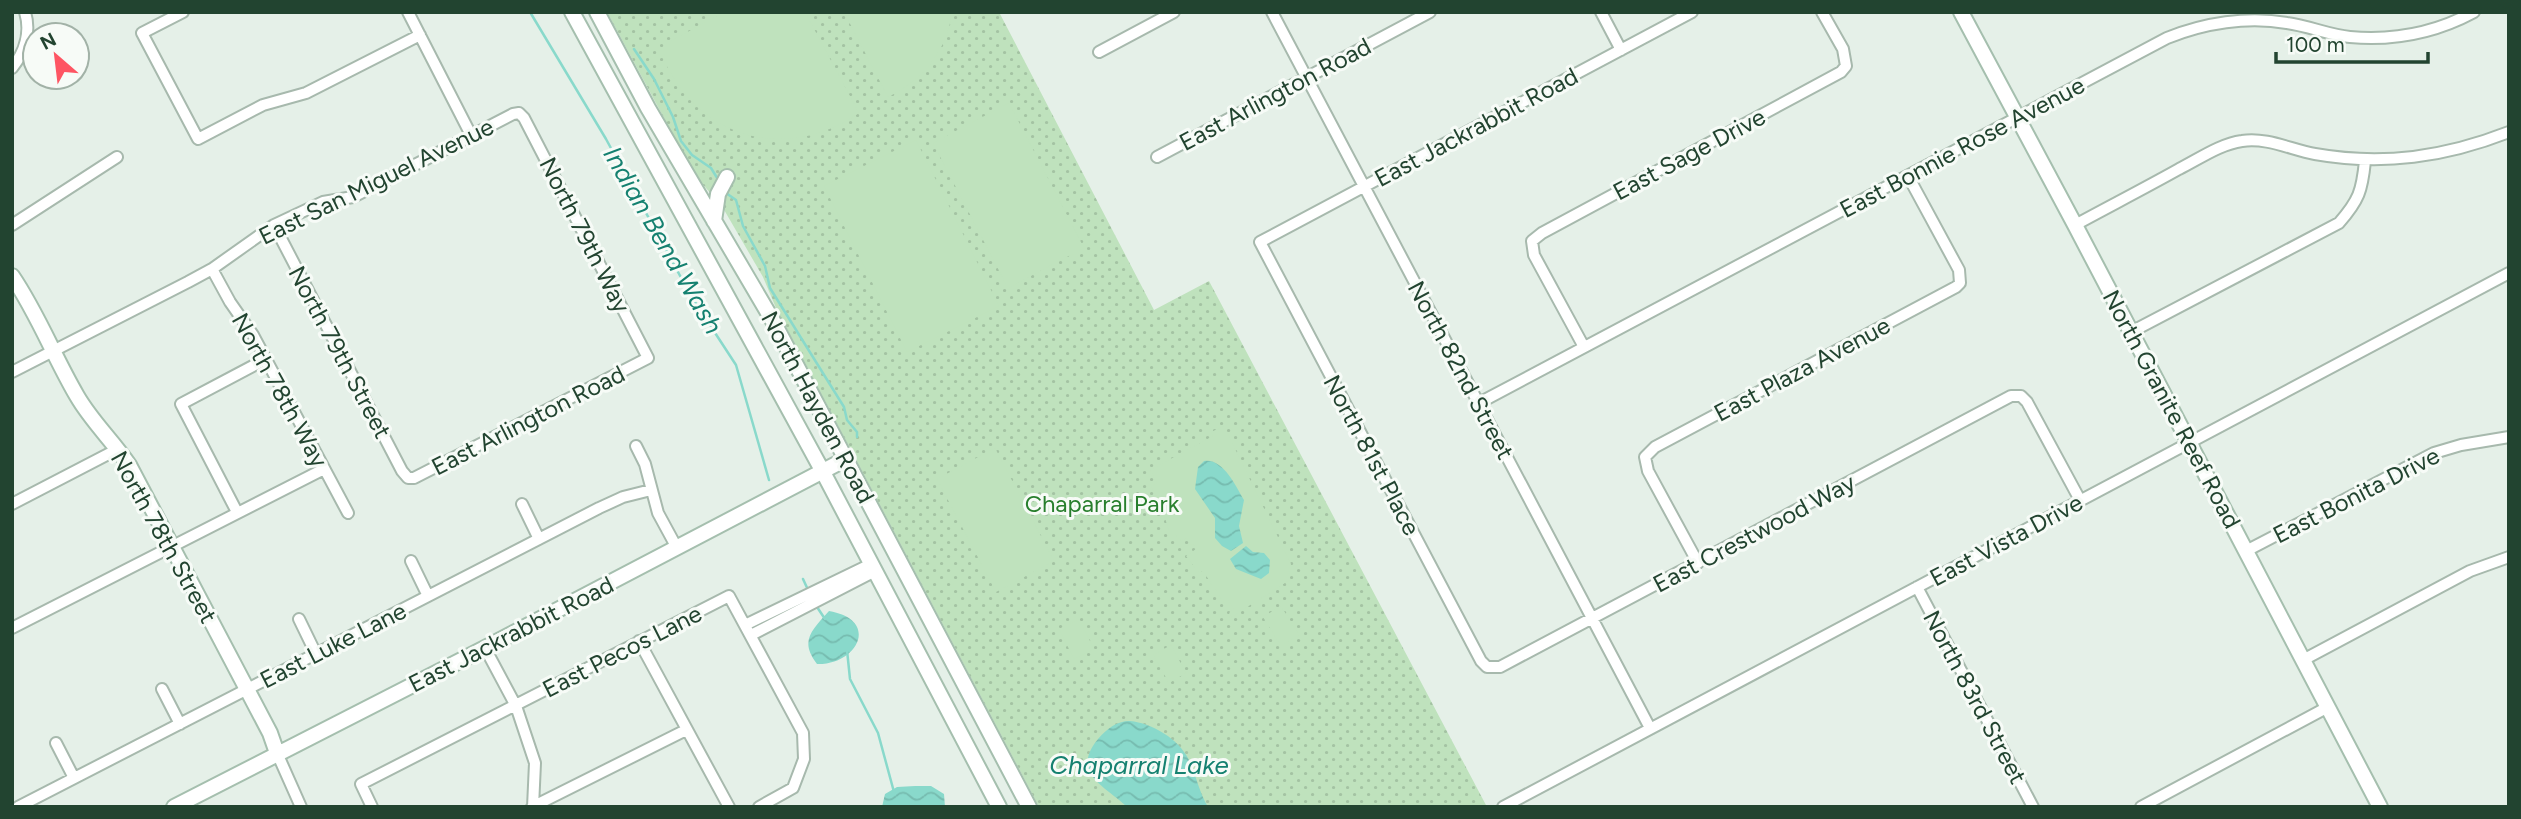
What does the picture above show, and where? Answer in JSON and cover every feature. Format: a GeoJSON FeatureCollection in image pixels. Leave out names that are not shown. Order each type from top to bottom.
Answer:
{"type":"FeatureCollection","features":[{"type":"Feature","properties":{"kind":"street"},"geometry":{"type":"LineString","coordinates":[[12,68],[24,49],[27,33],[25,12]]}},
{"type":"Feature","properties":{"kind":"street"},"geometry":{"type":"LineString","coordinates":[[183,12],[142,33],[198,139],[263,105],[306,93],[420,35]]}},
{"type":"Feature","properties":{"kind":"street"},"geometry":{"type":"LineString","coordinates":[[408,12],[471,135]]}},
{"type":"Feature","properties":{"kind":"street","name":"North Hayden Road"},"geometry":{"type":"LineString","coordinates":[[572,12],[823,472],[999,807]]}},
{"type":"Feature","properties":{"kind":"street","name":"North Hayden Road"},"geometry":{"type":"LineString","coordinates":[[597,12],[643,99],[773,321],[1029,807]]}},
{"type":"Feature","properties":{"kind":"street"},"geometry":{"type":"LineString","coordinates":[[1099,52],[1174,12]]}},
{"type":"Feature","properties":{"kind":"street","name":"North 82nd Street"},"geometry":{"type":"LineString","coordinates":[[1272,12],[1650,727]]}},
{"type":"Feature","properties":{"kind":"street","name":"East Arlington Road"},"geometry":{"type":"LineString","coordinates":[[1157,157],[1430,12]]}},
{"type":"Feature","properties":{"kind":"street"},"geometry":{"type":"LineString","coordinates":[[1601,12],[1621,50]]}},
{"type":"Feature","properties":{"kind":"street","name":"East Jackrabbit Road"},"geometry":{"type":"LineString","coordinates":[[1260,242],[1692,12]]}},
{"type":"Feature","properties":{"kind":"street","name":"East Sage Drive"},"geometry":{"type":"LineString","coordinates":[[1584,347],[1534,255],[1532,242],[1542,233],[1833,77],[1846,66],[1843,49],[1822,12]]}},
{"type":"Feature","properties":{"kind":"street","name":"North Granite Reef Road"},"geometry":{"type":"LineString","coordinates":[[1961,12],[2380,807]]}},
{"type":"Feature","properties":{"kind":"street","name":"East Bonnie Rose Avenue"},"geometry":{"type":"LineString","coordinates":[[1479,402],[2167,38],[2203,26],[2270,21],[2348,37],[2392,38],[2439,28],[2474,12]]}},
{"type":"Feature","properties":{"kind":"street","name":"East San Miguel Avenue"},"geometry":{"type":"LineString","coordinates":[[12,372],[212,269],[274,225],[323,202],[353,197],[519,113]]}},
{"type":"Feature","properties":{"kind":"street","name":"North 79th Way"},"geometry":{"type":"LineString","coordinates":[[519,113],[648,358]]}},
{"type":"Feature","properties":{"kind":"street"},"geometry":{"type":"LineString","coordinates":[[2075,225],[2204,156],[2242,141],[2257,141],[2315,154],[2365,161],[2434,155],[2476,145],[2509,132]]}},
{"type":"Feature","properties":{"kind":"street"},"geometry":{"type":"LineString","coordinates":[[12,225],[117,157]]}},
{"type":"Feature","properties":{"kind":"street"},"geometry":{"type":"LineString","coordinates":[[2131,332],[2339,223],[2355,205],[2362,185],[2365,161]]}},
{"type":"Feature","properties":{"kind":"street","name":"East Plaza Avenue"},"geometry":{"type":"LineString","coordinates":[[1698,562],[1648,471],[1645,457],[1655,447],[1960,283],[1959,270],[1909,176]]}},
{"type":"Feature","properties":{"kind":"street"},"geometry":{"type":"LineString","coordinates":[[714,221],[718,194],[727,177]]}},
{"type":"Feature","properties":{"kind":"street","name":"North 79th Street"},"geometry":{"type":"LineString","coordinates":[[274,225],[408,478]]}},
{"type":"Feature","properties":{"kind":"street","name":"North 81st Place"},"geometry":{"type":"LineString","coordinates":[[1260,242],[1481,661],[1487,667]]}},
{"type":"Feature","properties":{"kind":"street","name":"North 78th Way"},"geometry":{"type":"LineString","coordinates":[[212,269],[266,359],[348,513]]}},
{"type":"Feature","properties":{"kind":"street","name":"East Vista Drive"},"geometry":{"type":"LineString","coordinates":[[1503,807],[2509,273]]}},
{"type":"Feature","properties":{"kind":"street","name":"North 78th Street"},"geometry":{"type":"LineString","coordinates":[[12,276],[26,297],[86,410],[129,465],[270,733],[301,807]]}},
{"type":"Feature","properties":{"kind":"street","name":"East Arlington Road"},"geometry":{"type":"LineString","coordinates":[[408,478],[414,478],[648,358]]}},
{"type":"Feature","properties":{"kind":"street"},"geometry":{"type":"LineString","coordinates":[[237,512],[181,404],[266,359]]}},
{"type":"Feature","properties":{"kind":"street","name":"East Crestwood Way"},"geometry":{"type":"LineString","coordinates":[[1487,667],[1500,667],[2011,396],[2021,396],[2027,401],[2080,500]]}},
{"type":"Feature","properties":{"kind":"street","name":"East Bonita Drive"},"geometry":{"type":"LineString","coordinates":[[2246,551],[2434,453],[2461,445],[2509,437]]}},
{"type":"Feature","properties":{"kind":"street"},"geometry":{"type":"LineString","coordinates":[[636,446],[645,464],[658,513],[677,548]]}},
{"type":"Feature","properties":{"kind":"street"},"geometry":{"type":"LineString","coordinates":[[12,503],[117,449]]}},
{"type":"Feature","properties":{"kind":"street","name":"East Jackrabbit Road"},"geometry":{"type":"LineString","coordinates":[[174,807],[846,459]]}},
{"type":"Feature","properties":{"kind":"street"},"geometry":{"type":"LineString","coordinates":[[12,628],[324,469]]}},
{"type":"Feature","properties":{"kind":"street","name":"East Luke Lane"},"geometry":{"type":"LineString","coordinates":[[18,807],[539,539],[623,497],[651,490]]}},
{"type":"Feature","properties":{"kind":"street"},"geometry":{"type":"LineString","coordinates":[[522,504],[539,539]]}},
{"type":"Feature","properties":{"kind":"street"},"geometry":{"type":"LineString","coordinates":[[2303,660],[2470,571],[2509,557]]}},
{"type":"Feature","properties":{"kind":"street"},"geometry":{"type":"LineString","coordinates":[[411,561],[428,596]]}},
{"type":"Feature","properties":{"kind":"street"},"geometry":{"type":"LineString","coordinates":[[759,807],[793,788],[804,759],[803,733],[748,630],[873,567]]}},
{"type":"Feature","properties":{"kind":"street","name":"North 83rd Street"},"geometry":{"type":"LineString","coordinates":[[1917,587],[2033,807]]}},
{"type":"Feature","properties":{"kind":"street","name":"East Pecos Lane"},"geometry":{"type":"LineString","coordinates":[[372,807],[360,784],[729,596],[748,630]]}},
{"type":"Feature","properties":{"kind":"street"},"geometry":{"type":"LineString","coordinates":[[299,619],[316,654]]}},
{"type":"Feature","properties":{"kind":"street"},"geometry":{"type":"LineString","coordinates":[[639,641],[729,807]]}},
{"type":"Feature","properties":{"kind":"street"},"geometry":{"type":"LineString","coordinates":[[485,648],[516,706],[535,763],[533,807],[686,730]]}},
{"type":"Feature","properties":{"kind":"street"},"geometry":{"type":"LineString","coordinates":[[162,689],[180,724]]}},
{"type":"Feature","properties":{"kind":"street"},"geometry":{"type":"LineString","coordinates":[[2141,807],[2328,707]]}},
{"type":"Feature","properties":{"kind":"street"},"geometry":{"type":"LineString","coordinates":[[56,743],[74,778]]}},
{"type":"Feature","properties":{"kind":"green space","name":"Chaparral Park"},"geometry":{"type":"Polygon","coordinates":[[[607,12],[999,12],[1154,310],[1209,281],[1487,807],[1039,807],[776,308],[763,277],[723,208],[694,174],[607,12]]]}},
{"type":"Feature","properties":{"kind":"green space"},"geometry":{"type":"Polygon","coordinates":[[[724,12],[805,12],[859,113],[831,128],[803,137],[774,139],[747,135],[722,124],[699,108],[679,86],[663,58],[671,41],[724,12]]]}},
{"type":"Feature","properties":{"kind":"green space"},"geometry":{"type":"Polygon","coordinates":[[[844,12],[952,12],[945,39],[931,63],[912,82],[888,97],[844,12]]]}},
{"type":"Feature","properties":{"kind":"green space"},"geometry":{"type":"Polygon","coordinates":[[[1009,103],[1084,248],[1008,288],[933,143],[1009,103]]]}},
{"type":"Feature","properties":{"kind":"green space"},"geometry":{"type":"Polygon","coordinates":[[[916,140],[999,306],[907,352],[824,186],[916,140]]]}},
{"type":"Feature","properties":{"kind":"green space"},"geometry":{"type":"Polygon","coordinates":[[[1224,426],[1291,564],[1288,581],[1225,621],[1234,609],[1228,600],[1224,603],[1203,571],[1199,573],[1186,556],[1196,549],[1193,544],[1186,538],[1181,541],[1169,531],[1160,511],[1165,508],[1151,487],[1157,483],[1150,470],[1213,436],[1211,432],[1224,426]]]}},
{"type":"Feature","properties":{"kind":"green space"},"geometry":{"type":"Polygon","coordinates":[[[995,448],[1054,561],[996,592],[937,479],[995,448]]]}},
{"type":"Feature","properties":{"kind":"green space"},"geometry":{"type":"Polygon","coordinates":[[[1281,606],[1299,635],[1281,646],[1263,617],[1281,606]]]}},
{"type":"Feature","properties":{"kind":"green space"},"geometry":{"type":"Polygon","coordinates":[[[1079,619],[1094,649],[1074,659],[1059,629],[1079,619]]]}},
{"type":"Feature","properties":{"kind":"green space"},"geometry":{"type":"Polygon","coordinates":[[[1171,645],[1186,673],[1169,683],[1153,655],[1171,645]]]}},
{"type":"Feature","properties":{"kind":"water"},"geometry":{"type":"Polygon","coordinates":[[[1204,461],[1211,461],[1223,468],[1244,500],[1239,526],[1243,543],[1231,551],[1215,538],[1215,518],[1195,489],[1198,467],[1204,461]]]}},
{"type":"Feature","properties":{"kind":"water"},"geometry":{"type":"Polygon","coordinates":[[[1246,546],[1253,552],[1264,553],[1270,560],[1269,573],[1261,579],[1236,569],[1230,559],[1246,546]]]}},
{"type":"Feature","properties":{"kind":"water"},"geometry":{"type":"Polygon","coordinates":[[[829,611],[845,616],[855,623],[859,632],[857,641],[852,650],[843,657],[817,664],[808,642],[813,630],[829,611]]]}},
{"type":"Feature","properties":{"kind":"water","name":"Chaparral Lake"},"geometry":{"type":"Polygon","coordinates":[[[1130,721],[1156,729],[1179,745],[1189,760],[1208,807],[1127,807],[1094,778],[1089,770],[1090,751],[1108,729],[1120,722],[1130,721]]]}},
{"type":"Feature","properties":{"kind":"water"},"geometry":{"type":"Polygon","coordinates":[[[931,786],[944,794],[945,807],[882,807],[885,794],[897,787],[931,786]]]}},
{"type":"Feature","properties":{"kind":"waterway","name":"Indian Bend Wash"},"geometry":{"type":"LineString","coordinates":[[530,12],[606,139],[691,296],[736,365],[769,480]]}},
{"type":"Feature","properties":{"kind":"waterway"},"geometry":{"type":"LineString","coordinates":[[634,49],[654,79],[673,117],[681,141],[692,155],[711,168],[719,181]]}},
{"type":"Feature","properties":{"kind":"waterway"},"geometry":{"type":"LineString","coordinates":[[726,193],[736,200],[743,226],[765,266],[770,288],[844,407],[847,420],[857,432],[857,437]]}},
{"type":"Feature","properties":{"kind":"waterway","name":"Indian Bend Wash"},"geometry":{"type":"LineString","coordinates":[[803,579],[809,592]]}},
{"type":"Feature","properties":{"kind":"waterway","name":"Indian Bend Wash"},"geometry":{"type":"LineString","coordinates":[[815,604],[825,619]]}},
{"type":"Feature","properties":{"kind":"waterway","name":"Indian Bend Wash"},"geometry":{"type":"LineString","coordinates":[[847,650],[850,679],[878,733],[894,792]]}}]}
